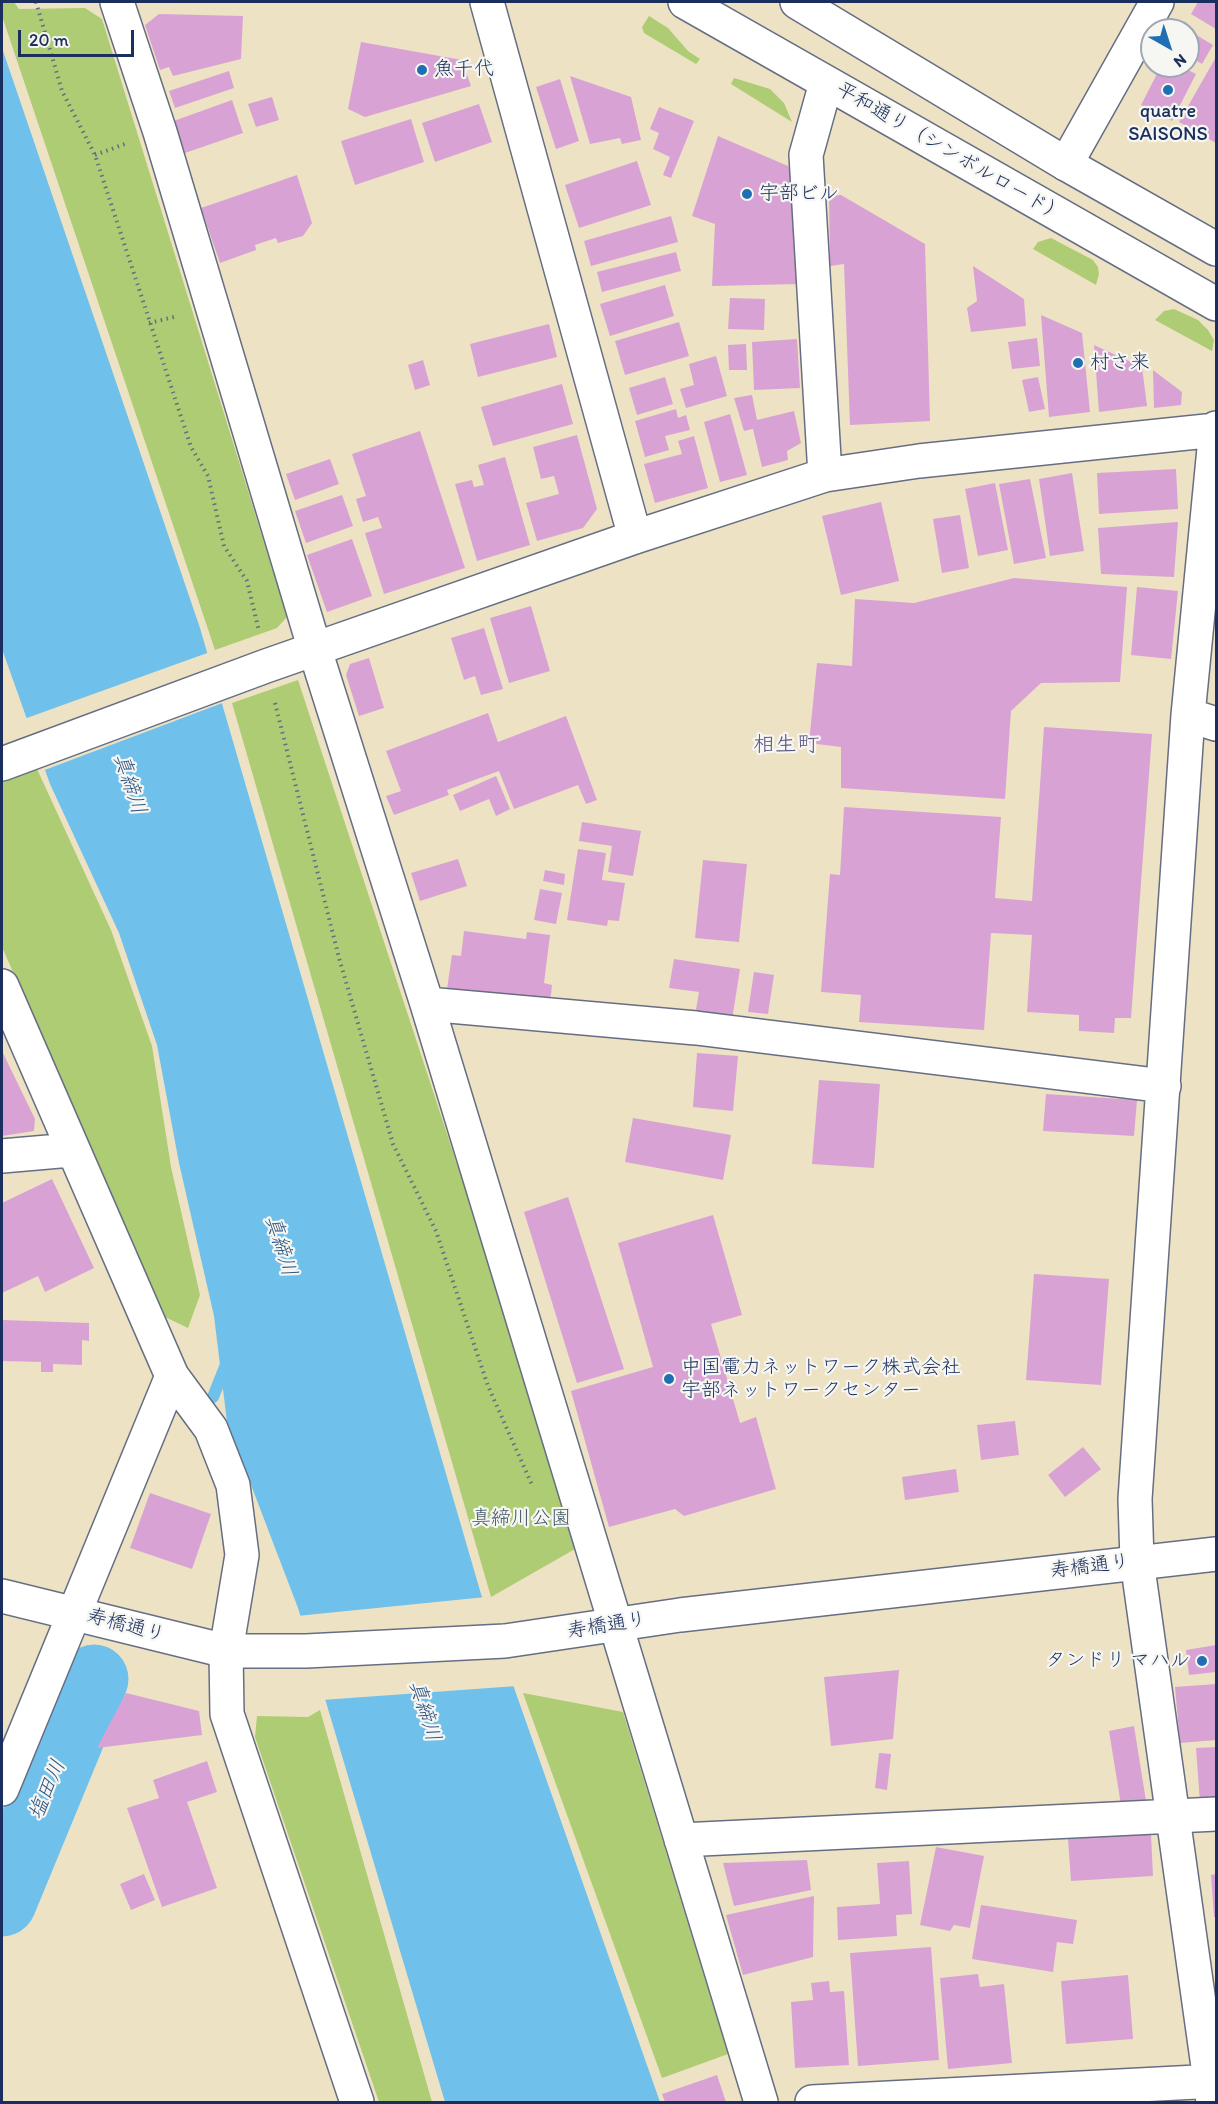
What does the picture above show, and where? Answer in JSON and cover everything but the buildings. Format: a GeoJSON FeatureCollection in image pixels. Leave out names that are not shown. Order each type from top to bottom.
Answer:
{"type":"FeatureCollection","features":[{"type":"Feature","properties":{"kind":"street"},"geometry":{"type":"LineString","coordinates":[[117,2],[160,132],[315,650],[426,1004],[761,2103]]}},
{"type":"Feature","properties":{"kind":"street"},"geometry":{"type":"LineString","coordinates":[[487,2],[635,537]]}},
{"type":"Feature","properties":{"kind":"street","name":"平和通り（シンボルロード）"},"geometry":{"type":"LineString","coordinates":[[685,2],[1216,304]]}},
{"type":"Feature","properties":{"kind":"street"},"geometry":{"type":"LineString","coordinates":[[796,2],[1066,164],[1216,249]]}},
{"type":"Feature","properties":{"kind":"street"},"geometry":{"type":"LineString","coordinates":[[1066,164],[1157,2]]}},
{"type":"Feature","properties":{"kind":"street"},"geometry":{"type":"LineString","coordinates":[[825,475],[806,155],[826,83]]}},
{"type":"Feature","properties":{"kind":"street"},"geometry":{"type":"LineString","coordinates":[[12,760],[226,680],[635,537],[825,475],[919,461],[1216,429],[1202,720],[1164,1086],[1136,1499],[1137,1561],[1213,2088],[812,2103]]}},
{"type":"Feature","properties":{"kind":"street"},"geometry":{"type":"LineString","coordinates":[[2,986],[71,1150],[172,1376],[211,1429],[233,1485],[242,1555],[226,1651],[227,1714],[357,2103]]}},
{"type":"Feature","properties":{"kind":"street"},"geometry":{"type":"LineString","coordinates":[[426,1004],[696,1028],[1164,1086]]}},
{"type":"Feature","properties":{"kind":"street"},"geometry":{"type":"LineString","coordinates":[[2,1156],[71,1150]]}},
{"type":"Feature","properties":{"kind":"street"},"geometry":{"type":"LineString","coordinates":[[2,1789],[172,1376]]}},
{"type":"Feature","properties":{"kind":"street","name":"寿橋通り"},"geometry":{"type":"LineString","coordinates":[[2,1596],[226,1651],[306,1651],[505,1641],[680,1615],[1137,1561],[1216,1554]]}},
{"type":"Feature","properties":{"kind":"street"},"geometry":{"type":"LineString","coordinates":[[681,1840],[1216,1814]]}},
{"type":"Feature","properties":{"kind":"path"},"geometry":{"type":"LineString","coordinates":[[36,2],[62,91],[95,155],[191,447],[208,476],[224,546],[247,581],[339,958],[393,1143],[436,1231],[488,1386],[535,1490]]}},
{"type":"Feature","properties":{"kind":"green space"},"geometry":{"type":"Polygon","coordinates":[[[2,2],[14,2],[19,9],[85,8],[102,19],[287,617],[277,628],[215,650],[2,16],[2,2]]]}},
{"type":"Feature","properties":{"kind":"green space"},"geometry":{"type":"Polygon","coordinates":[[[649,16],[668,28],[688,51],[700,59],[696,64],[644,33],[642,27],[649,16]]]}},
{"type":"Feature","properties":{"kind":"green space"},"geometry":{"type":"Polygon","coordinates":[[[734,78],[770,89],[784,103],[792,122],[731,84],[734,78]]]}},
{"type":"Feature","properties":{"kind":"green space"},"geometry":{"type":"Polygon","coordinates":[[[1051,238],[1093,260],[1098,267],[1099,274],[1096,285],[1033,249],[1038,242],[1051,238]]]}},
{"type":"Feature","properties":{"kind":"green space"},"geometry":{"type":"Polygon","coordinates":[[[1174,309],[1198,320],[1208,330],[1214,340],[1212,351],[1155,320],[1164,311],[1174,309]]]}},
{"type":"Feature","properties":{"kind":"green space","name":"真締川公園"},"geometry":{"type":"Polygon","coordinates":[[[298,680],[582,1545],[491,1597],[232,703],[298,680]]]}},
{"type":"Feature","properties":{"kind":"green space"},"geometry":{"type":"Polygon","coordinates":[[[37,769],[111,930],[152,1046],[171,1167],[200,1295],[188,1328],[165,1317],[2,947],[2,781],[37,769]]]}},
{"type":"Feature","properties":{"kind":"green space"},"geometry":{"type":"Polygon","coordinates":[[[523,1693],[623,1712],[728,2054],[662,2078],[523,1693]]]}},
{"type":"Feature","properties":{"kind":"green space"},"geometry":{"type":"Polygon","coordinates":[[[320,1710],[432,2102],[379,2102],[255,1737],[257,1716],[308,1717],[320,1710]]]}},
{"type":"Feature","properties":{"kind":"water","name":"真締川"},"geometry":{"type":"Polygon","coordinates":[[[2,48],[200,628],[481,1594],[660,2102],[445,2102],[298,1608],[227,1422],[214,1316],[179,1163],[157,1045],[119,933],[50,784],[2,649],[2,48]]]}},
{"type":"Feature","properties":{"kind":"pier"},"geometry":{"type":"Polygon","coordinates":[[[210,652],[225,702],[42,771],[24,719],[210,652]]]}},
{"type":"Feature","properties":{"kind":"pier"},"geometry":{"type":"Polygon","coordinates":[[[486,1597],[517,1686],[322,1700],[297,1616],[486,1597]]]}},
{"type":"Feature","properties":{"kind":"waterway"},"geometry":{"type":"LineString","coordinates":[[213,1397],[227,1362]]}},
{"type":"Feature","properties":{"kind":"waterway","name":"塩田川"},"geometry":{"type":"LineString","coordinates":[[2,1902],[94,1679]]}},
{"type":"Feature","properties":{"kind":"place","name":"魚千代"},"geometry":{"type":"Point","coordinates":[422,70]}},
{"type":"Feature","properties":{"kind":"place","name":"quatre SAISONS"},"geometry":{"type":"Point","coordinates":[1168,90]}},
{"type":"Feature","properties":{"kind":"place","name":"宇部ビル"},"geometry":{"type":"Point","coordinates":[747,194]}},
{"type":"Feature","properties":{"kind":"place","name":"村さ来"},"geometry":{"type":"Point","coordinates":[1078,363]}},
{"type":"Feature","properties":{"kind":"place","name":"中国電力ネットワーク株式会社 宇部ネットワークセンター"},"geometry":{"type":"Point","coordinates":[669,1379]}},
{"type":"Feature","properties":{"kind":"place","name":"タンドリ マハル"},"geometry":{"type":"Point","coordinates":[1202,1661]}},
{"type":"Feature","properties":{"kind":"district","name":"相生町"},"geometry":{"type":"Point","coordinates":[786,745]}}]}
